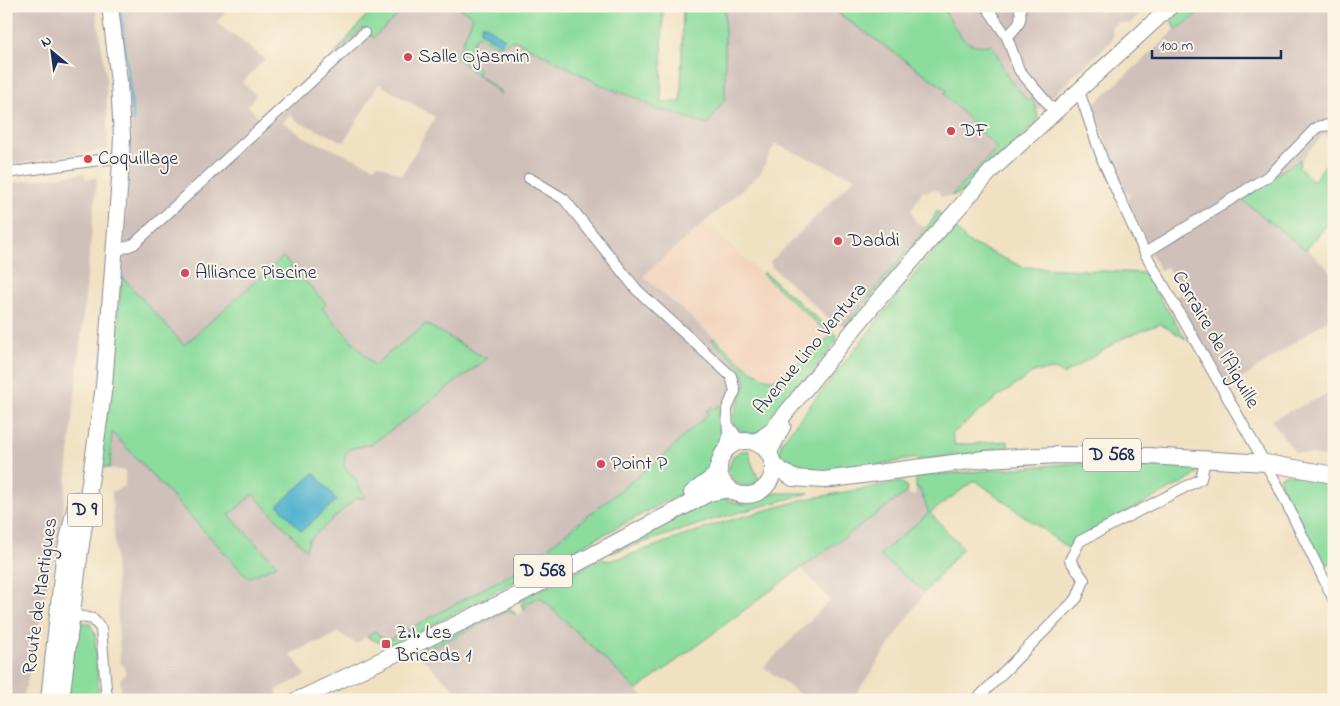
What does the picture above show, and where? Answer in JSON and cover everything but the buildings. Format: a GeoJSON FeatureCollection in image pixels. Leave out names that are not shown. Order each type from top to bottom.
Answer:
{"type":"FeatureCollection","features":[{"type":"Feature","properties":{"kind":"main road","name":"Route de Martigues"},"geometry":{"type":"LineString","coordinates":[[61,700],[71,615],[104,386],[121,157],[119,82],[110,6]]}},
{"type":"Feature","properties":{"kind":"main road","name":"Avenue Lino Ventura"},"geometry":{"type":"LineString","coordinates":[[748,442],[760,439],[772,430],[867,313],[991,171],[1171,6]]}},
{"type":"Feature","properties":{"kind":"main road","name":"Avenue Lino Ventura"},"geometry":{"type":"LineString","coordinates":[[771,459],[780,430],[851,344],[900,277]]}},
{"type":"Feature","properties":{"kind":"main road","name":"Route de Martigues"},"geometry":{"type":"LineString","coordinates":[[48,700],[64,557],[90,431],[108,320]]}},
{"type":"Feature","properties":{"kind":"main road"},"geometry":{"type":"LineString","coordinates":[[748,442],[763,446],[771,459],[787,476],[806,480],[890,473],[819,487],[780,487],[743,495],[730,489],[721,479],[722,457],[731,446],[748,442]]}},
{"type":"Feature","properties":{"kind":"main road","name":"D 568"},"geometry":{"type":"LineString","coordinates":[[890,473],[984,459],[1059,455],[1148,456],[1266,463],[1334,475]]}},
{"type":"Feature","properties":{"kind":"main road","name":"D 568"},"geometry":{"type":"LineString","coordinates":[[407,648],[565,560],[700,488],[715,476],[722,457]]}},
{"type":"Feature","properties":{"kind":"main road"},"geometry":{"type":"LineString","coordinates":[[761,491],[772,477],[771,459]]}},
{"type":"Feature","properties":{"kind":"main road","name":"D 568"},"geometry":{"type":"LineString","coordinates":[[298,700],[514,597],[708,493],[730,489]]}},
{"type":"Feature","properties":{"kind":"street"},"geometry":{"type":"LineString","coordinates":[[986,6],[1007,37],[1019,70],[1056,112]]}},
{"type":"Feature","properties":{"kind":"street"},"geometry":{"type":"LineString","coordinates":[[1007,37],[1020,25],[1019,6]]}},
{"type":"Feature","properties":{"kind":"street"},"geometry":{"type":"LineString","coordinates":[[114,252],[134,244],[364,33]]}},
{"type":"Feature","properties":{"kind":"street","name":"Carraire de l'Aiguille"},"geometry":{"type":"LineString","coordinates":[[1079,91],[1104,161],[1145,253],[1266,463],[1334,600]]}},
{"type":"Feature","properties":{"kind":"street"},"geometry":{"type":"LineString","coordinates":[[1145,253],[1270,175],[1315,129],[1320,126],[1334,125]]}},
{"type":"Feature","properties":{"kind":"street"},"geometry":{"type":"LineString","coordinates":[[6,173],[121,157]]}},
{"type":"Feature","properties":{"kind":"street"},"geometry":{"type":"LineString","coordinates":[[529,178],[564,199],[637,290],[729,373],[736,388],[727,409],[728,442],[722,457]]}},
{"type":"Feature","properties":{"kind":"street"},"geometry":{"type":"LineString","coordinates":[[727,424],[737,437],[748,442]]}},
{"type":"Feature","properties":{"kind":"street"},"geometry":{"type":"LineString","coordinates":[[976,700],[1077,598],[1084,580],[1070,560],[1080,541],[1201,479],[1205,460]]}},
{"type":"Feature","properties":{"kind":"street"},"geometry":{"type":"LineString","coordinates":[[60,596],[63,608],[71,615],[93,619],[101,628],[107,700]]}},
{"type":"Feature","properties":{"kind":"shaded area"},"geometry":{"type":"Polygon","coordinates":[[[6,6],[95,6],[106,75],[108,149],[6,166],[6,6]]]}},
{"type":"Feature","properties":{"kind":"shaded area"},"geometry":{"type":"Polygon","coordinates":[[[120,6],[229,6],[217,23],[265,59],[242,83],[256,95],[248,105],[261,120],[363,28],[373,38],[408,6],[458,6],[473,17],[456,58],[501,94],[502,92],[477,74],[480,70],[466,56],[477,35],[504,45],[514,39],[605,87],[639,99],[657,110],[680,115],[683,6],[1150,6],[1129,24],[1117,22],[1111,28],[1113,37],[1110,42],[997,148],[951,196],[941,197],[938,191],[933,189],[928,192],[923,191],[911,210],[916,222],[925,228],[845,325],[835,324],[772,267],[770,262],[855,178],[775,144],[760,174],[643,276],[756,374],[714,409],[706,412],[708,414],[663,456],[522,568],[385,642],[375,631],[356,644],[338,632],[321,642],[290,654],[306,675],[276,690],[279,697],[273,700],[125,700],[122,697],[120,679],[126,674],[124,666],[120,662],[112,492],[125,486],[125,471],[110,468],[112,431],[248,578],[276,565],[229,515],[253,494],[306,549],[309,540],[356,498],[365,497],[356,480],[344,466],[345,455],[349,449],[357,447],[487,359],[426,324],[374,365],[322,308],[325,305],[283,257],[184,345],[122,277],[131,131],[120,6]],[[379,84],[344,142],[299,122],[290,115],[283,122],[304,137],[374,167],[378,164],[402,175],[435,117],[379,84]]]}},
{"type":"Feature","properties":{"kind":"shaded area"},"geometry":{"type":"Polygon","coordinates":[[[1209,6],[1334,6],[1334,140],[1324,134],[1301,160],[1294,161],[1270,182],[1242,200],[1302,248],[1307,249],[1334,274],[1334,315],[1227,389],[1175,297],[1182,293],[1167,267],[1160,270],[1153,257],[1127,198],[1131,194],[1125,192],[1093,105],[1176,30],[1209,6]]]}},
{"type":"Feature","properties":{"kind":"shaded area"},"geometry":{"type":"Polygon","coordinates":[[[84,173],[86,179],[97,178],[63,514],[23,700],[6,700],[6,184],[84,173]]]}},
{"type":"Feature","properties":{"kind":"shaded area"},"geometry":{"type":"Polygon","coordinates":[[[704,222],[831,336],[777,379],[773,380],[756,374],[643,276],[704,222]]]}},
{"type":"Feature","properties":{"kind":"shaded area"},"geometry":{"type":"Polygon","coordinates":[[[1334,391],[1334,459],[1295,452],[1271,420],[1334,391]]]}},
{"type":"Feature","properties":{"kind":"shaded area"},"geometry":{"type":"Polygon","coordinates":[[[916,488],[919,488],[929,513],[879,555],[925,592],[852,700],[807,700],[764,667],[830,600],[801,568],[906,493],[915,496],[916,488]]]}},
{"type":"Feature","properties":{"kind":"shaded area"},"geometry":{"type":"Polygon","coordinates":[[[540,597],[647,700],[466,700],[422,658],[425,651],[509,610],[516,615],[525,611],[524,604],[540,597]]]}},
{"type":"Feature","properties":{"kind":"green space"},"geometry":{"type":"Polygon","coordinates":[[[374,6],[408,6],[373,38],[363,28],[334,55],[374,6]]]}},
{"type":"Feature","properties":{"kind":"green space"},"geometry":{"type":"Polygon","coordinates":[[[458,6],[663,6],[661,102],[681,102],[683,6],[725,6],[725,99],[707,125],[675,113],[657,110],[639,99],[605,87],[515,40],[497,46],[477,35],[466,56],[480,70],[477,74],[502,92],[501,94],[456,58],[473,17],[458,6]]]}},
{"type":"Feature","properties":{"kind":"green space"},"geometry":{"type":"Polygon","coordinates":[[[828,6],[942,6],[956,30],[967,41],[974,45],[982,46],[992,44],[1007,76],[1028,101],[1032,98],[1038,115],[1037,122],[961,193],[951,196],[997,148],[944,94],[947,90],[828,6]]]}},
{"type":"Feature","properties":{"kind":"green space"},"geometry":{"type":"Polygon","coordinates":[[[1184,6],[1209,6],[1176,30],[1171,21],[1184,6]]]}},
{"type":"Feature","properties":{"kind":"green space"},"geometry":{"type":"Polygon","coordinates":[[[1334,154],[1334,225],[1330,221],[1307,249],[1303,248],[1242,200],[1301,160],[1299,166],[1313,181],[1334,154]]]}},
{"type":"Feature","properties":{"kind":"green space"},"geometry":{"type":"Polygon","coordinates":[[[937,210],[941,216],[939,219],[847,326],[845,325],[934,218],[937,210]]]}},
{"type":"Feature","properties":{"kind":"green space"},"geometry":{"type":"Polygon","coordinates":[[[953,226],[968,242],[1023,267],[1144,273],[1186,339],[1160,324],[1121,339],[1063,375],[1058,370],[1036,371],[999,396],[952,434],[955,445],[1008,441],[1008,449],[917,460],[916,458],[832,472],[814,473],[789,469],[781,460],[780,449],[782,441],[953,226]]]}},
{"type":"Feature","properties":{"kind":"green space"},"geometry":{"type":"Polygon","coordinates":[[[283,257],[326,304],[322,308],[374,365],[426,324],[487,359],[372,444],[349,449],[345,455],[344,466],[356,480],[365,498],[356,498],[309,540],[306,550],[253,494],[229,515],[277,565],[248,578],[112,432],[110,468],[97,466],[111,380],[122,277],[184,345],[283,257]]]}},
{"type":"Feature","properties":{"kind":"green space"},"geometry":{"type":"Polygon","coordinates":[[[764,272],[835,334],[837,340],[768,428],[756,434],[742,431],[735,427],[734,413],[744,389],[745,381],[740,368],[712,339],[714,338],[752,371],[769,379],[777,379],[831,336],[762,274],[764,272]]]}},
{"type":"Feature","properties":{"kind":"green space"},"geometry":{"type":"Polygon","coordinates":[[[720,404],[718,418],[724,435],[723,440],[713,456],[711,468],[699,484],[395,645],[383,644],[367,637],[375,631],[385,642],[522,568],[663,456],[708,414],[706,411],[712,407],[714,409],[720,404]]]}},
{"type":"Feature","properties":{"kind":"green space"},"geometry":{"type":"Polygon","coordinates":[[[741,451],[749,451],[759,480],[749,487],[735,483],[728,471],[733,456],[741,451]]]}},
{"type":"Feature","properties":{"kind":"green space"},"geometry":{"type":"Polygon","coordinates":[[[1079,463],[1195,466],[1198,472],[1193,477],[1084,535],[1069,549],[975,480],[930,513],[963,548],[925,592],[879,555],[929,513],[919,488],[916,488],[916,479],[920,476],[1079,463]]]}},
{"type":"Feature","properties":{"kind":"green space"},"geometry":{"type":"Polygon","coordinates":[[[1288,474],[1334,482],[1334,563],[1323,564],[1280,483],[1280,477],[1288,474]]]}},
{"type":"Feature","properties":{"kind":"green space"},"geometry":{"type":"Polygon","coordinates":[[[901,482],[907,487],[906,493],[801,568],[637,690],[540,597],[525,604],[525,611],[521,605],[523,599],[600,559],[609,561],[624,557],[717,524],[806,499],[901,482]]]}},
{"type":"Feature","properties":{"kind":"green space"},"geometry":{"type":"Polygon","coordinates":[[[775,493],[809,493],[712,520],[611,553],[710,498],[723,498],[746,505],[755,503],[775,493]]]}},
{"type":"Feature","properties":{"kind":"green space"},"geometry":{"type":"Polygon","coordinates":[[[510,607],[516,615],[509,610],[425,651],[422,658],[424,645],[510,607]]]}},
{"type":"Feature","properties":{"kind":"green space"},"geometry":{"type":"Polygon","coordinates":[[[80,621],[90,624],[95,634],[99,700],[67,700],[77,623],[80,621]]]}},
{"type":"Feature","properties":{"kind":"water"},"geometry":{"type":"Polygon","coordinates":[[[482,25],[485,25],[505,39],[500,44],[480,32],[482,25]]]}},
{"type":"Feature","properties":{"kind":"water"},"geometry":{"type":"Polygon","coordinates":[[[314,473],[337,500],[301,531],[278,505],[314,473]]]}},
{"type":"Feature","properties":{"kind":"waterway"},"geometry":{"type":"LineString","coordinates":[[120,6],[133,121]]}},
{"type":"Feature","properties":{"kind":"place","name":"Salle Ojasmin"},"geometry":{"type":"Point","coordinates":[408,57]}},
{"type":"Feature","properties":{"kind":"place","name":"DF"},"geometry":{"type":"Point","coordinates":[951,131]}},
{"type":"Feature","properties":{"kind":"place","name":"Coquillage"},"geometry":{"type":"Point","coordinates":[88,159]}},
{"type":"Feature","properties":{"kind":"place","name":"Daddi"},"geometry":{"type":"Point","coordinates":[838,241]}},
{"type":"Feature","properties":{"kind":"place","name":"Alliance Piscine"},"geometry":{"type":"Point","coordinates":[185,273]}},
{"type":"Feature","properties":{"kind":"place","name":"Point P"},"geometry":{"type":"Point","coordinates":[601,464]}},
{"type":"Feature","properties":{"kind":"place","name":"Z.I. Les Bricads 1"},"geometry":{"type":"Point","coordinates":[386,644]}}]}
